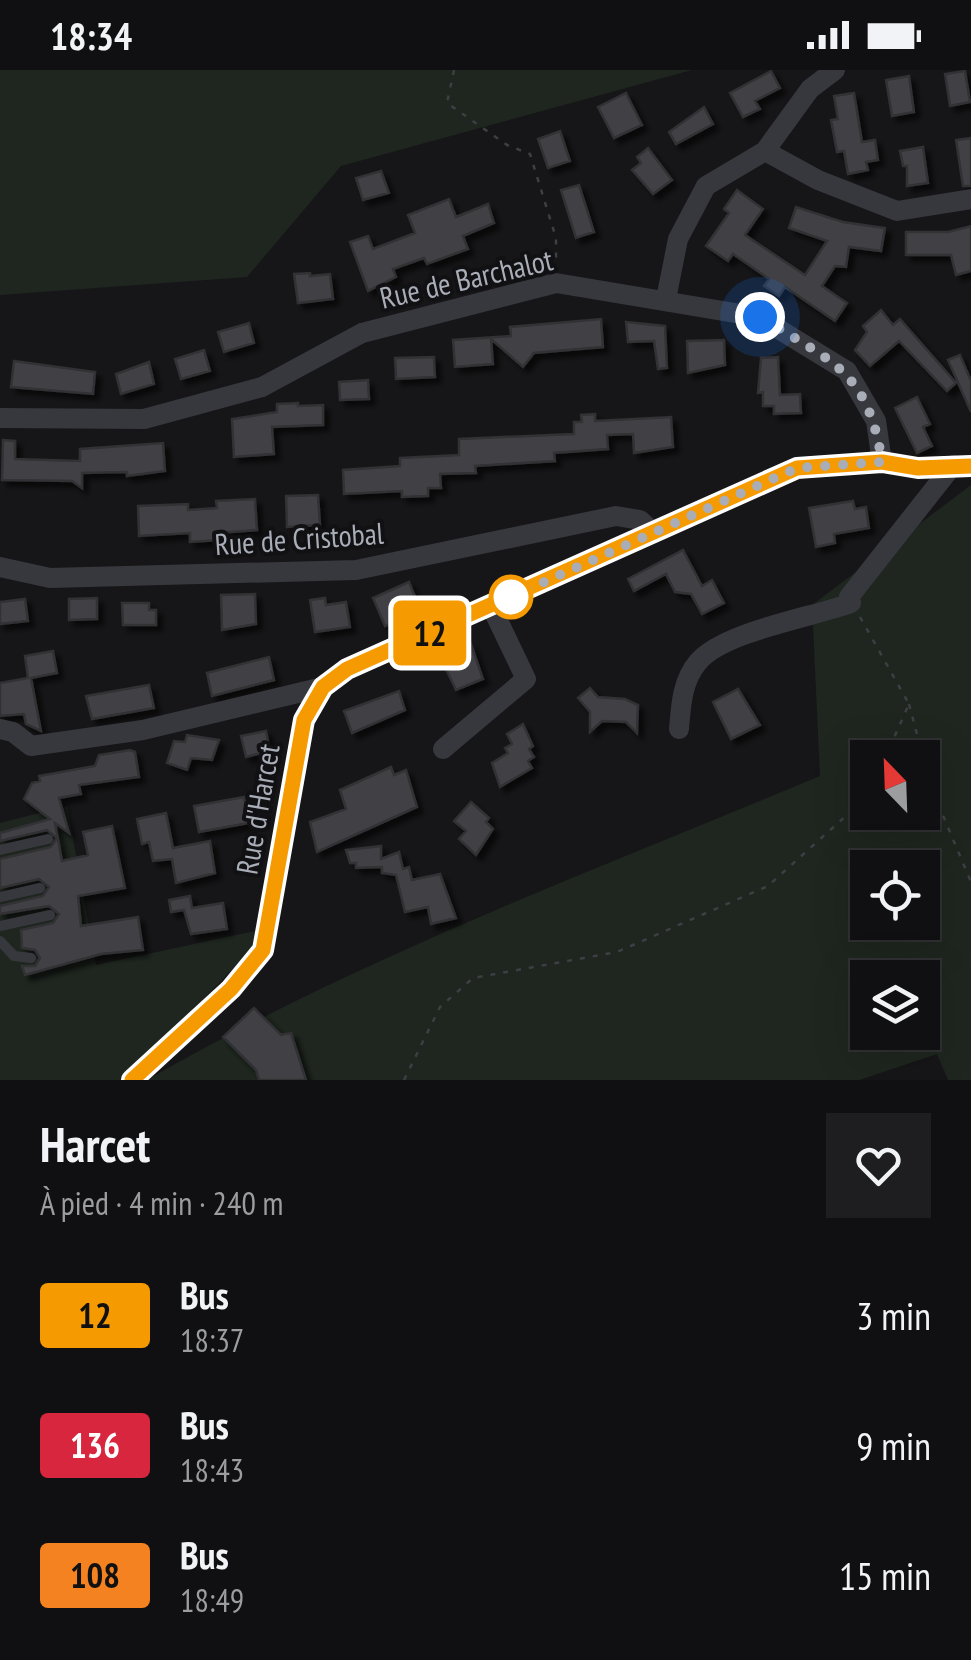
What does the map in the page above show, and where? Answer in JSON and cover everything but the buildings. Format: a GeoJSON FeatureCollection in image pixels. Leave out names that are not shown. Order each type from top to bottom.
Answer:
{"type":"FeatureCollection","features":[{"type":"Feature","properties":{"kind":"street"},"geometry":{"type":"LineString","coordinates":[[666,299],[678,240],[706,186],[765,151],[810,89],[834,70]]}},
{"type":"Feature","properties":{"kind":"street"},"geometry":{"type":"LineString","coordinates":[[765,151],[818,180],[898,210],[971,199]]}},
{"type":"Feature","properties":{"kind":"street","name":"Rue de Barchalot"},"geometry":{"type":"LineString","coordinates":[[0,418],[144,419],[262,386],[362,333],[556,282],[760,317],[847,371],[876,421],[882,462]]}},
{"type":"Feature","properties":{"kind":"street"},"geometry":{"type":"LineString","coordinates":[[0,729],[12,732],[31,746],[142,730],[323,687],[347,669],[797,468],[882,462],[918,468],[962,466]]}},
{"type":"Feature","properties":{"kind":"street"},"geometry":{"type":"LineString","coordinates":[[679,729],[682,691],[699,660],[754,633],[852,603],[848,597],[962,466]]}},
{"type":"Feature","properties":{"kind":"street","name":"Rue de Cristobal"},"geometry":{"type":"LineString","coordinates":[[0,567],[50,578],[339,571],[616,516],[640,520],[654,533]]}},
{"type":"Feature","properties":{"kind":"street"},"geometry":{"type":"LineString","coordinates":[[442,750],[526,679],[491,606]]}},
{"type":"Feature","properties":{"kind":"street","name":"Rue d'Harcet"},"geometry":{"type":"LineString","coordinates":[[132,1080],[231,989],[263,950],[304,720],[323,687]]}},
{"type":"Feature","properties":{"kind":"lane"},"geometry":{"type":"LineString","coordinates":[[0,850],[48,839]]}},
{"type":"Feature","properties":{"kind":"lane"},"geometry":{"type":"LineString","coordinates":[[0,896],[40,888]]}},
{"type":"Feature","properties":{"kind":"lane"},"geometry":{"type":"LineString","coordinates":[[0,926],[50,915]]}},
{"type":"Feature","properties":{"kind":"lane"},"geometry":{"type":"LineString","coordinates":[[0,940],[14,956],[31,958]]}},
{"type":"Feature","properties":{"kind":"path"},"geometry":{"type":"LineString","coordinates":[[454,70],[447,103],[507,145],[530,154],[556,238],[556,282]]}},
{"type":"Feature","properties":{"kind":"path"},"geometry":{"type":"LineString","coordinates":[[852,603],[909,704],[931,787],[971,882]]}},
{"type":"Feature","properties":{"kind":"path"},"geometry":{"type":"LineString","coordinates":[[893,740],[909,704]]}},
{"type":"Feature","properties":{"kind":"path"},"geometry":{"type":"LineString","coordinates":[[404,1080],[440,1008],[473,978],[617,952],[768,886],[850,812]]}},
{"type":"Feature","properties":{"kind":"shaded area"},"geometry":{"type":"Polygon","coordinates":[[[0,70],[692,70],[341,166],[247,277],[0,295],[0,70]]]}},
{"type":"Feature","properties":{"kind":"shaded area"},"geometry":{"type":"Polygon","coordinates":[[[971,485],[971,1080],[948,1080],[937,1054],[859,1080],[147,1080],[310,994],[394,955],[820,776],[812,605],[971,485]]]}},
{"type":"Feature","properties":{"kind":"shaded area"},"geometry":{"type":"Polygon","coordinates":[[[67,806],[96,965],[274,927],[124,1080],[0,1080],[0,823],[67,806]]]}},
{"type":"Feature","properties":{"kind":"bus line","name":"12"},"geometry":{"type":"LineString","coordinates":[[132,1080],[231,989],[263,950],[304,720],[323,687],[347,669],[797,468],[882,462],[918,468],[971,466]]}},
{"type":"Feature","properties":{"kind":"route"},"geometry":{"type":"LineString","coordinates":[[511,597],[797,468],[882,462],[876,421],[847,371],[760,317]]}}]}
